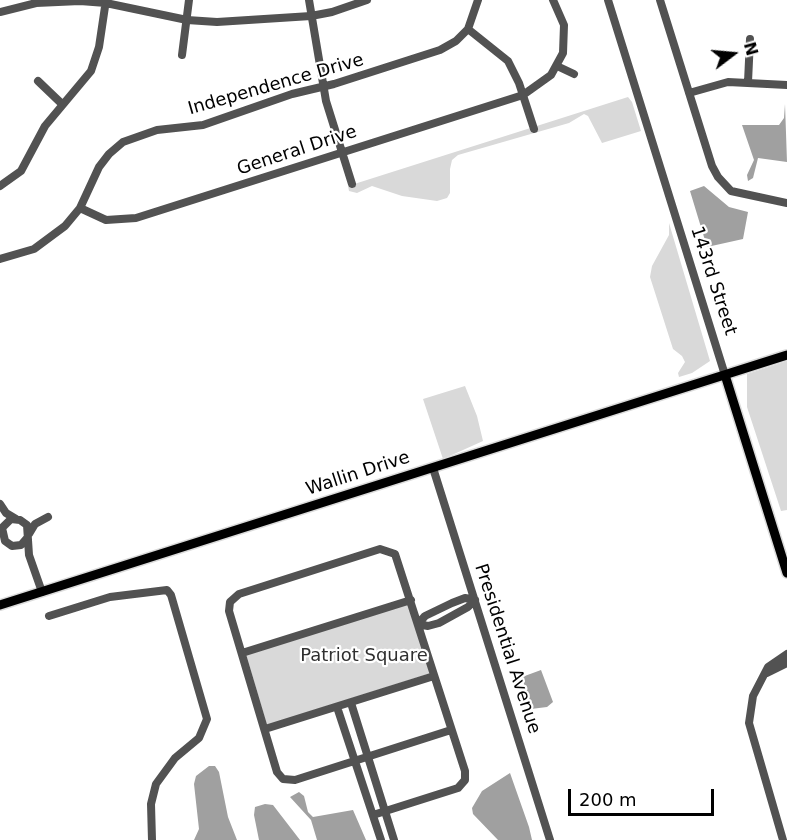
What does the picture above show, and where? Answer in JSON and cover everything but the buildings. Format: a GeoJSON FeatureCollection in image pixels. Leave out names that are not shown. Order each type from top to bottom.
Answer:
{"type":"FeatureCollection","features":[{"type":"Feature","properties":{"kind":"main road","name":"Wallin Drive"},"geometry":{"type":"LineString","coordinates":[[0,605],[787,355]]}},
{"type":"Feature","properties":{"kind":"main road","name":"143rd Street"},"geometry":{"type":"LineString","coordinates":[[725,375],[787,573]]}},
{"type":"Feature","properties":{"kind":"street"},"geometry":{"type":"LineString","coordinates":[[182,55],[189,0]]}},
{"type":"Feature","properties":{"kind":"street"},"geometry":{"type":"LineString","coordinates":[[309,0],[322,86],[352,184]]}},
{"type":"Feature","properties":{"kind":"street"},"geometry":{"type":"LineString","coordinates":[[0,12],[36,3],[106,2],[187,20],[217,22],[311,16],[332,12],[367,0]]}},
{"type":"Feature","properties":{"kind":"street"},"geometry":{"type":"LineString","coordinates":[[478,0],[468,29],[508,61],[523,95],[534,129]]}},
{"type":"Feature","properties":{"kind":"street"},"geometry":{"type":"LineString","coordinates":[[554,0],[564,24],[565,39],[557,66],[574,74]]}},
{"type":"Feature","properties":{"kind":"street","name":"143rd Street"},"geometry":{"type":"LineString","coordinates":[[608,0],[725,375]]}},
{"type":"Feature","properties":{"kind":"street"},"geometry":{"type":"LineString","coordinates":[[660,0],[712,166],[724,184],[740,194],[787,203]]}},
{"type":"Feature","properties":{"kind":"street"},"geometry":{"type":"LineString","coordinates":[[0,186],[21,171],[45,126],[91,71],[99,48],[106,2]]}},
{"type":"Feature","properties":{"kind":"street","name":"Independence Drive"},"geometry":{"type":"LineString","coordinates":[[0,260],[34,249],[51,239],[80,208],[99,167],[123,142],[157,130],[203,125],[292,94],[440,50],[456,41],[468,29]]}},
{"type":"Feature","properties":{"kind":"street"},"geometry":{"type":"LineString","coordinates":[[748,82],[750,39]]}},
{"type":"Feature","properties":{"kind":"street","name":"General Drive"},"geometry":{"type":"LineString","coordinates":[[80,208],[106,220],[136,218],[523,95],[543,84],[557,66]]}},
{"type":"Feature","properties":{"kind":"street"},"geometry":{"type":"LineString","coordinates":[[38,81],[62,104]]}},
{"type":"Feature","properties":{"kind":"street"},"geometry":{"type":"LineString","coordinates":[[688,93],[728,82],[787,85]]}},
{"type":"Feature","properties":{"kind":"street","name":"Presidential Avenue"},"geometry":{"type":"LineString","coordinates":[[433,468],[550,840]]}},
{"type":"Feature","properties":{"kind":"street"},"geometry":{"type":"LineString","coordinates":[[0,504],[6,513],[19,520],[28,536],[29,555],[42,592]]}},
{"type":"Feature","properties":{"kind":"street"},"geometry":{"type":"LineString","coordinates":[[0,511],[2,531],[8,545],[29,555]]}},
{"type":"Feature","properties":{"kind":"street"},"geometry":{"type":"LineString","coordinates":[[2,531],[19,520],[48,516],[35,524],[28,536],[8,545]]}},
{"type":"Feature","properties":{"kind":"street"},"geometry":{"type":"LineString","coordinates":[[373,815],[463,784],[465,771],[398,559],[390,550],[380,549],[250,590],[230,602],[229,611],[277,772],[283,779],[295,780],[451,730]]}},
{"type":"Feature","properties":{"kind":"street"},"geometry":{"type":"LineString","coordinates":[[49,616],[110,597],[167,590],[171,595],[207,719],[199,738],[167,766],[156,784],[151,804],[152,840]]}},
{"type":"Feature","properties":{"kind":"street"},"geometry":{"type":"LineString","coordinates":[[418,624],[425,616],[452,603],[465,598],[475,600]]}},
{"type":"Feature","properties":{"kind":"street"},"geometry":{"type":"LineString","coordinates":[[242,653],[411,600]]}},
{"type":"Feature","properties":{"kind":"street"},"geometry":{"type":"LineString","coordinates":[[783,840],[749,723],[753,696],[767,673],[768,667],[787,654]]}},
{"type":"Feature","properties":{"kind":"street"},"geometry":{"type":"LineString","coordinates":[[767,673],[787,663]]}},
{"type":"Feature","properties":{"kind":"street"},"geometry":{"type":"LineString","coordinates":[[265,729],[434,676]]}},
{"type":"Feature","properties":{"kind":"street"},"geometry":{"type":"LineString","coordinates":[[351,703],[394,840]]}},
{"type":"Feature","properties":{"kind":"street"},"geometry":{"type":"LineString","coordinates":[[337,707],[381,840]]}},
{"type":"Feature","properties":{"kind":"green space"},"geometry":{"type":"Polygon","coordinates":[[[628,97],[632,102],[641,131],[602,143],[588,116],[584,114],[569,123],[458,155],[452,160],[450,193],[447,198],[437,201],[402,196],[372,186],[357,193],[349,191],[348,186],[628,97]]]}},
{"type":"Feature","properties":{"kind":"green space"},"geometry":{"type":"Polygon","coordinates":[[[669,223],[710,361],[692,373],[679,377],[678,373],[685,362],[682,356],[673,349],[650,277],[652,266],[669,235],[669,223]]]}},
{"type":"Feature","properties":{"kind":"green space"},"geometry":{"type":"Polygon","coordinates":[[[787,361],[787,510],[781,511],[747,407],[747,374],[787,361]]]}},
{"type":"Feature","properties":{"kind":"green space"},"geometry":{"type":"Polygon","coordinates":[[[465,386],[477,416],[483,441],[443,459],[423,399],[465,386]]]}},
{"type":"Feature","properties":{"kind":"green space","name":"Patriot Square"},"geometry":{"type":"Polygon","coordinates":[[[410,602],[431,673],[267,725],[246,654],[410,602]]]}},
{"type":"Feature","properties":{"kind":"shaded area"},"geometry":{"type":"Polygon","coordinates":[[[785,104],[787,162],[758,158],[753,178],[748,181],[747,175],[754,160],[742,125],[779,125],[784,118],[785,104]]]}},
{"type":"Feature","properties":{"kind":"shaded area"},"geometry":{"type":"Polygon","coordinates":[[[704,186],[729,207],[748,212],[743,239],[707,247],[690,191],[704,186]]]}},
{"type":"Feature","properties":{"kind":"shaded area"},"geometry":{"type":"Polygon","coordinates":[[[541,670],[553,702],[547,707],[531,709],[522,677],[541,670]]]}},
{"type":"Feature","properties":{"kind":"shaded area"},"geometry":{"type":"Polygon","coordinates":[[[209,766],[215,766],[219,772],[228,817],[237,840],[194,840],[199,829],[194,784],[196,776],[209,766]]]}},
{"type":"Feature","properties":{"kind":"shaded area"},"geometry":{"type":"Polygon","coordinates":[[[510,773],[532,840],[498,840],[473,814],[472,808],[482,791],[510,773]]]}},
{"type":"Feature","properties":{"kind":"shaded area"},"geometry":{"type":"Polygon","coordinates":[[[299,792],[304,796],[308,812],[313,817],[353,810],[366,840],[317,840],[311,820],[290,797],[299,792]]]}},
{"type":"Feature","properties":{"kind":"shaded area"},"geometry":{"type":"Polygon","coordinates":[[[265,804],[273,805],[300,840],[259,840],[254,815],[255,807],[265,804]]]}}]}
